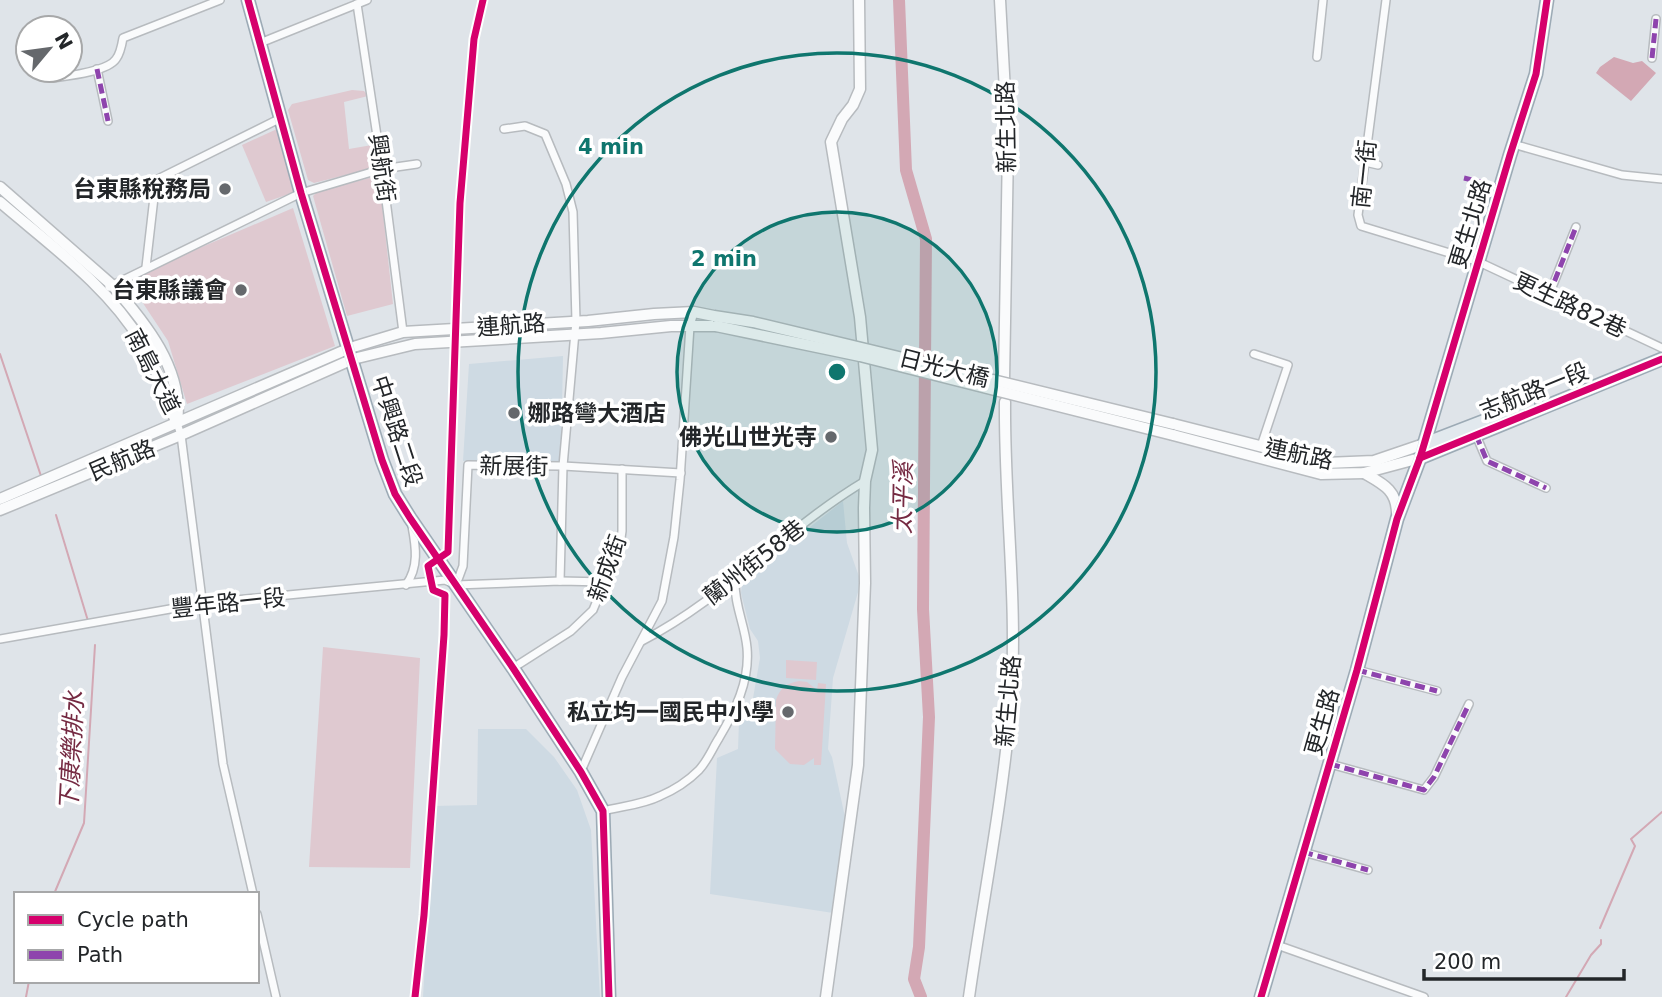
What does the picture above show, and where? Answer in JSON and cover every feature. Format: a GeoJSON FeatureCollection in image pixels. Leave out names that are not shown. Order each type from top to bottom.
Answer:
{"type":"FeatureCollection","features":[{"type":"Feature","properties":{"kind":"main road","name":"中興路二段"},"geometry":{"type":"LineString","coordinates":[[248,0],[301,193],[382,460],[395,494],[513,668],[581,772],[603,811],[609,997]]}},
{"type":"Feature","properties":{"kind":"main road","name":"更生北路"},"geometry":{"type":"LineString","coordinates":[[1420,458],[1536,74],[1547,0]]}},
{"type":"Feature","properties":{"kind":"main road","name":"志航路一段"},"geometry":{"type":"LineString","coordinates":[[1424,444],[1662,349]]}},
{"type":"Feature","properties":{"kind":"main road","name":"志航路一段"},"geometry":{"type":"LineString","coordinates":[[1420,458],[1662,359]]}},
{"type":"Feature","properties":{"kind":"main road","name":"更生路"},"geometry":{"type":"LineString","coordinates":[[1261,997],[1357,670],[1397,519],[1420,458]]}},
{"type":"Feature","properties":{"kind":"street"},"geometry":{"type":"LineString","coordinates":[[84,73],[116,60],[123,38],[220,0]]}},
{"type":"Feature","properties":{"kind":"street"},"geometry":{"type":"LineString","coordinates":[[261,43],[368,0]]}},
{"type":"Feature","properties":{"kind":"street"},"geometry":{"type":"LineString","coordinates":[[826,997],[858,765],[865,583],[865,481],[872,450],[860,317],[831,142],[860,89],[859,0]]}},
{"type":"Feature","properties":{"kind":"street","name":"新生北路"},"geometry":{"type":"LineString","coordinates":[[1000,0],[1008,147],[1004,380]]}},
{"type":"Feature","properties":{"kind":"street"},"geometry":{"type":"LineString","coordinates":[[1317,57],[1323,0]]}},
{"type":"Feature","properties":{"kind":"street","name":"南一街"},"geometry":{"type":"LineString","coordinates":[[1386,0],[1358,215],[1361,226],[1479,262]]}},
{"type":"Feature","properties":{"kind":"street","name":"興航街"},"geometry":{"type":"LineString","coordinates":[[357,4],[403,332]]}},
{"type":"Feature","properties":{"kind":"street"},"geometry":{"type":"LineString","coordinates":[[1652,58],[1656,19]]}},
{"type":"Feature","properties":{"kind":"street"},"geometry":{"type":"LineString","coordinates":[[97,68],[108,121]]}},
{"type":"Feature","properties":{"kind":"street"},"geometry":{"type":"LineString","coordinates":[[146,267],[156,180],[281,118]]}},
{"type":"Feature","properties":{"kind":"street"},"geometry":{"type":"LineString","coordinates":[[504,129],[525,126],[545,134],[566,184],[573,212],[576,321],[563,466],[561,581]]}},
{"type":"Feature","properties":{"kind":"street"},"geometry":{"type":"LineString","coordinates":[[1513,144],[1622,175],[1662,179]]}},
{"type":"Feature","properties":{"kind":"street"},"geometry":{"type":"LineString","coordinates":[[1365,162],[1378,165]]}},
{"type":"Feature","properties":{"kind":"street"},"geometry":{"type":"LineString","coordinates":[[107,288],[301,193],[382,169],[417,164]]}},
{"type":"Feature","properties":{"kind":"street","name":"南島大道"},"geometry":{"type":"LineString","coordinates":[[0,187],[138,318],[162,353],[179,404],[177,423]]}},
{"type":"Feature","properties":{"kind":"street","name":"南島大道"},"geometry":{"type":"LineString","coordinates":[[0,202],[107,288]]}},
{"type":"Feature","properties":{"kind":"street"},"geometry":{"type":"LineString","coordinates":[[1549,295],[1576,227]]}},
{"type":"Feature","properties":{"kind":"street","name":"更生路82巷"},"geometry":{"type":"LineString","coordinates":[[1479,262],[1662,349]]}},
{"type":"Feature","properties":{"kind":"street"},"geometry":{"type":"LineString","coordinates":[[581,772],[613,697],[662,601],[666,585],[681,473],[694,312]]}},
{"type":"Feature","properties":{"kind":"street","name":"連航路"},"geometry":{"type":"LineString","coordinates":[[236,396],[403,332],[694,312],[715,321]]}},
{"type":"Feature","properties":{"kind":"street","name":"連航路"},"geometry":{"type":"LineString","coordinates":[[242,407],[351,353],[415,344],[691,326],[715,321]]}},
{"type":"Feature","properties":{"kind":"street","name":"日光大橋"},"geometry":{"type":"LineString","coordinates":[[715,321],[753,322],[857,346],[1173,429]]}},
{"type":"Feature","properties":{"kind":"street"},"geometry":{"type":"LineString","coordinates":[[480,328],[480,340]]}},
{"type":"Feature","properties":{"kind":"street"},"geometry":{"type":"LineString","coordinates":[[1254,354],[1289,365],[1261,446]]}},
{"type":"Feature","properties":{"kind":"street","name":"民航路"},"geometry":{"type":"LineString","coordinates":[[0,499],[236,396]]}},
{"type":"Feature","properties":{"kind":"street","name":"新生北路"},"geometry":{"type":"LineString","coordinates":[[969,997],[993,842],[1010,702],[1013,579],[1005,402]]}},
{"type":"Feature","properties":{"kind":"street","name":"民航路"},"geometry":{"type":"LineString","coordinates":[[0,510],[242,407]]}},
{"type":"Feature","properties":{"kind":"street"},"geometry":{"type":"LineString","coordinates":[[177,423],[181,435],[204,603],[223,764],[253,892]]}},
{"type":"Feature","properties":{"kind":"street","name":"連航路"},"geometry":{"type":"LineString","coordinates":[[1173,429],[1261,446],[1326,463],[1374,461],[1424,444]]}},
{"type":"Feature","properties":{"kind":"street","name":"連航路"},"geometry":{"type":"LineString","coordinates":[[1173,429],[1310,471],[1338,475],[1364,473],[1420,458]]}},
{"type":"Feature","properties":{"kind":"street"},"geometry":{"type":"LineString","coordinates":[[1476,435],[1487,461],[1546,488]]}},
{"type":"Feature","properties":{"kind":"street"},"geometry":{"type":"LineString","coordinates":[[1310,471],[1315,460]]}},
{"type":"Feature","properties":{"kind":"street","name":"新展街"},"geometry":{"type":"LineString","coordinates":[[456,585],[463,566],[468,465],[563,466],[681,473]]}},
{"type":"Feature","properties":{"kind":"street","name":"新成街"},"geometry":{"type":"LineString","coordinates":[[513,668],[571,631],[593,610],[617,555],[622,531],[622,469]]}},
{"type":"Feature","properties":{"kind":"street"},"geometry":{"type":"LineString","coordinates":[[1364,473],[1390,490],[1397,502],[1397,519]]}},
{"type":"Feature","properties":{"kind":"street","name":"蘭州街58巷"},"geometry":{"type":"LineString","coordinates":[[641,642],[659,633],[735,580],[830,502],[865,481]]}},
{"type":"Feature","properties":{"kind":"street"},"geometry":{"type":"LineString","coordinates":[[406,585],[414,574],[415,562],[415,540],[410,518]]}},
{"type":"Feature","properties":{"kind":"street","name":"豐年路一段"},"geometry":{"type":"LineString","coordinates":[[0,639],[204,603],[445,580],[456,585],[606,582]]}},
{"type":"Feature","properties":{"kind":"street"},"geometry":{"type":"LineString","coordinates":[[603,811],[644,803],[690,778],[708,758],[729,724],[737,706],[747,665],[747,647],[735,596],[735,580]]}},
{"type":"Feature","properties":{"kind":"street"},"geometry":{"type":"LineString","coordinates":[[1357,670],[1437,691]]}},
{"type":"Feature","properties":{"kind":"street"},"geometry":{"type":"LineString","coordinates":[[1330,764],[1424,790],[1434,778],[1469,705]]}},
{"type":"Feature","properties":{"kind":"street"},"geometry":{"type":"LineString","coordinates":[[1303,852],[1368,870]]}},
{"type":"Feature","properties":{"kind":"street"},"geometry":{"type":"LineString","coordinates":[[259,923],[276,997]]}},
{"type":"Feature","properties":{"kind":"street"},"geometry":{"type":"LineString","coordinates":[[1277,945],[1424,997]]}},
{"type":"Feature","properties":{"kind":"shaded area"},"geometry":{"type":"Polygon","coordinates":[[[1614,57],[1633,63],[1642,61],[1656,73],[1631,101],[1596,73],[1614,57]]]}},
{"type":"Feature","properties":{"kind":"shaded area"},"geometry":{"type":"Polygon","coordinates":[[[352,90],[364,91],[368,96],[344,102],[349,149],[372,145],[377,164],[373,168],[314,183],[308,180],[288,110],[292,104],[352,90]]]}},
{"type":"Feature","properties":{"kind":"shaded area"},"geometry":{"type":"Polygon","coordinates":[[[277,129],[295,192],[266,202],[242,145],[277,129]]]}},
{"type":"Feature","properties":{"kind":"shaded area"},"geometry":{"type":"Polygon","coordinates":[[[373,177],[380,186],[393,304],[347,316],[313,196],[317,192],[373,177]]]}},
{"type":"Feature","properties":{"kind":"shaded area"},"geometry":{"type":"Polygon","coordinates":[[[293,208],[335,346],[187,404],[168,341],[127,279],[293,208]]]}},
{"type":"Feature","properties":{"kind":"shaded area","name":"娜路彎大酒店"},"geometry":{"type":"Polygon","coordinates":[[[563,356],[561,461],[463,461],[469,364],[563,356]]]}},
{"type":"Feature","properties":{"kind":"shaded area","name":"私立均一國民中小學"},"geometry":{"type":"Polygon","coordinates":[[[843,501],[847,543],[861,582],[833,678],[828,749],[845,817],[833,913],[710,894],[717,758],[738,749],[739,721],[752,704],[760,658],[758,641],[750,629],[741,593],[742,585],[748,576],[843,501]]]}},
{"type":"Feature","properties":{"kind":"shaded area"},"geometry":{"type":"Polygon","coordinates":[[[323,647],[420,658],[410,868],[309,867],[323,647]]]}},
{"type":"Feature","properties":{"kind":"shaded area"},"geometry":{"type":"Polygon","coordinates":[[[786,660],[817,662],[816,680],[786,678],[786,660]]]}},
{"type":"Feature","properties":{"kind":"shaded area"},"geometry":{"type":"Polygon","coordinates":[[[799,681],[807,682],[817,690],[818,683],[826,684],[821,765],[814,765],[814,758],[804,765],[790,764],[775,749],[776,700],[784,687],[799,681]]]}},
{"type":"Feature","properties":{"kind":"shaded area"},"geometry":{"type":"Polygon","coordinates":[[[478,729],[526,729],[554,757],[577,790],[591,830],[600,997],[423,997],[434,806],[477,805],[478,729]]]}},
{"type":"Feature","properties":{"kind":"waterway","name":"太平溪"},"geometry":{"type":"LineString","coordinates":[[899,0],[906,170],[926,239],[923,609],[929,717],[919,947],[914,979],[921,997]]}},
{"type":"Feature","properties":{"kind":"waterway","name":"下康樂排水"},"geometry":{"type":"LineString","coordinates":[[0,354],[41,476]]}},
{"type":"Feature","properties":{"kind":"waterway","name":"下康樂排水"},"geometry":{"type":"LineString","coordinates":[[56,515],[88,621]]}},
{"type":"Feature","properties":{"kind":"waterway","name":"下康樂排水"},"geometry":{"type":"LineString","coordinates":[[55,892],[84,823],[95,645]]}},
{"type":"Feature","properties":{"kind":"waterway"},"geometry":{"type":"LineString","coordinates":[[1600,928],[1635,846],[1631,839],[1662,812]]}},
{"type":"Feature","properties":{"kind":"waterway"},"geometry":{"type":"LineString","coordinates":[[1566,997],[1601,940]]}},
{"type":"Feature","properties":{"kind":"waterway","name":"下康樂排水"},"geometry":{"type":"LineString","coordinates":[[26,997],[29,983]]}},
{"type":"Feature","properties":{"kind":"marked path"},"geometry":{"type":"LineString","coordinates":[[1652,58],[1656,19]]}},
{"type":"Feature","properties":{"kind":"marked path"},"geometry":{"type":"LineString","coordinates":[[97,69],[108,121]]}},
{"type":"Feature","properties":{"kind":"marked path"},"geometry":{"type":"LineString","coordinates":[[1464,178],[1501,187]]}},
{"type":"Feature","properties":{"kind":"marked path"},"geometry":{"type":"LineString","coordinates":[[1549,295],[1576,227]]}},
{"type":"Feature","properties":{"kind":"marked path"},"geometry":{"type":"LineString","coordinates":[[1476,435],[1487,461],[1546,488]]}},
{"type":"Feature","properties":{"kind":"marked path"},"geometry":{"type":"LineString","coordinates":[[1357,670],[1437,691]]}},
{"type":"Feature","properties":{"kind":"marked path"},"geometry":{"type":"LineString","coordinates":[[1330,764],[1424,790],[1434,777],[1469,704]]}},
{"type":"Feature","properties":{"kind":"marked path"},"geometry":{"type":"LineString","coordinates":[[1303,852],[1368,870]]}},
{"type":"Feature","properties":{"kind":"cycle path"},"geometry":{"type":"LineString","coordinates":[[248,0],[301,193],[382,460],[395,494],[513,668],[581,772],[603,811],[609,997]]}},
{"type":"Feature","properties":{"kind":"cycle path"},"geometry":{"type":"LineString","coordinates":[[415,997],[424,915],[444,635],[445,595],[433,590],[428,566],[448,552],[460,203],[474,39],[483,0]]}},
{"type":"Feature","properties":{"kind":"cycle path"},"geometry":{"type":"LineString","coordinates":[[1261,997],[1357,670],[1397,519],[1420,458],[1536,74],[1547,0]]}},
{"type":"Feature","properties":{"kind":"cycle path"},"geometry":{"type":"LineString","coordinates":[[1420,458],[1662,359]]}},
{"type":"Feature","properties":{"kind":"place","name":"台東縣稅務局"},"geometry":{"type":"Point","coordinates":[225,189]}},
{"type":"Feature","properties":{"kind":"place","name":"台東縣議會"},"geometry":{"type":"Point","coordinates":[241,290]}},
{"type":"Feature","properties":{"kind":"place","name":"娜路彎大酒店"},"geometry":{"type":"Point","coordinates":[514,413]}},
{"type":"Feature","properties":{"kind":"place","name":"佛光山世光寺"},"geometry":{"type":"Point","coordinates":[831,437]}},
{"type":"Feature","properties":{"kind":"place","name":"私立均一國民中小學"},"geometry":{"type":"Point","coordinates":[788,712]}}]}
